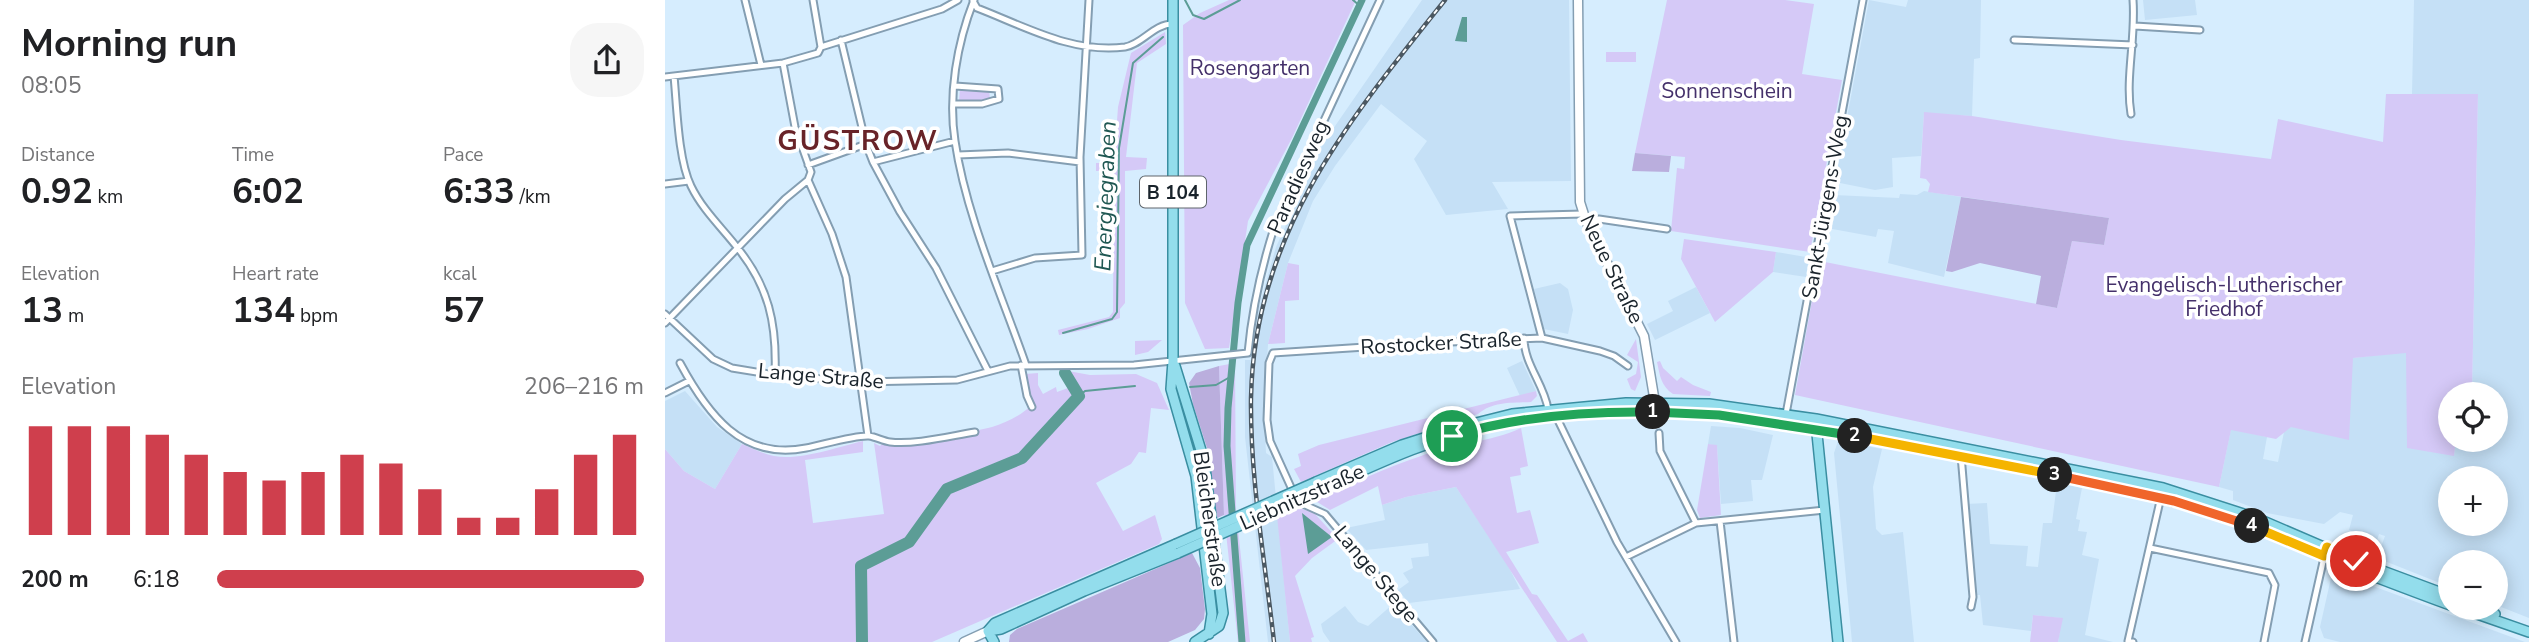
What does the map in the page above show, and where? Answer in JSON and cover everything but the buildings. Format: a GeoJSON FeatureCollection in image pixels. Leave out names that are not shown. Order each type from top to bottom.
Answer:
{"type":"FeatureCollection","features":[{"type":"Feature","properties":{"kind":"main road","name":"Bleicherstraße"},"geometry":{"type":"LineString","coordinates":[[1173,0],[1171,389],[1196,476],[1212,614],[1209,634],[1195,642]]}},
{"type":"Feature","properties":{"kind":"main road","name":"Neue Straße"},"geometry":{"type":"LineString","coordinates":[[1578,0],[1579,190],[1584,217],[1644,336],[1656,407]]}},
{"type":"Feature","properties":{"kind":"main road"},"geometry":{"type":"LineString","coordinates":[[1656,407],[1709,404],[1786,414],[1816,424],[2161,498],[2235,520],[2438,592]]}},
{"type":"Feature","properties":{"kind":"main road"},"geometry":{"type":"LineString","coordinates":[[1656,407],[1816,424],[2163,488],[2256,518],[2326,552],[2438,600]]}},
{"type":"Feature","properties":{"kind":"main road","name":"Liebnitzstraße"},"geometry":{"type":"LineString","coordinates":[[964,642],[988,631],[1001,629],[1318,486],[1452,436],[1552,412],[1656,407]]}},
{"type":"Feature","properties":{"kind":"main road"},"geometry":{"type":"LineString","coordinates":[[1816,424],[1838,642]]}},
{"type":"Feature","properties":{"kind":"main road"},"geometry":{"type":"LineString","coordinates":[[2498,620],[2529,630]]}},
{"type":"Feature","properties":{"kind":"main road"},"geometry":{"type":"LineString","coordinates":[[2506,620],[2529,630]]}},
{"type":"Feature","properties":{"kind":"main road"},"geometry":{"type":"LineString","coordinates":[[988,631],[994,642]]}},
{"type":"Feature","properties":{"kind":"street"},"geometry":{"type":"LineString","coordinates":[[745,0],[761,65]]}},
{"type":"Feature","properties":{"kind":"street"},"geometry":{"type":"LineString","coordinates":[[665,77],[783,63],[818,53],[821,47],[813,0]]}},
{"type":"Feature","properties":{"kind":"street"},"geometry":{"type":"LineString","coordinates":[[821,47],[942,9],[958,0]]}},
{"type":"Feature","properties":{"kind":"street"},"geometry":{"type":"LineString","coordinates":[[992,271],[1035,258],[1082,255],[1080,162],[1089,0]]}},
{"type":"Feature","properties":{"kind":"street","name":"Paradiesweg"},"geometry":{"type":"LineString","coordinates":[[1238,354],[1248,353],[1255,297],[1274,228],[1380,0]]}},
{"type":"Feature","properties":{"kind":"street","name":"Sankt-Jürgens-Weg"},"geometry":{"type":"LineString","coordinates":[[1786,414],[1863,0]]}},
{"type":"Feature","properties":{"kind":"street"},"geometry":{"type":"LineString","coordinates":[[2131,114],[2129,100],[2135,26],[2133,0]]}},
{"type":"Feature","properties":{"kind":"street"},"geometry":{"type":"LineString","coordinates":[[973,1],[977,8],[991,14],[1068,43],[1085,46],[1133,45],[1161,25],[1173,24]]}},
{"type":"Feature","properties":{"kind":"street"},"geometry":{"type":"LineString","coordinates":[[973,1],[958,50],[954,104],[955,141],[974,216],[1023,365],[1027,396],[1032,407]]}},
{"type":"Feature","properties":{"kind":"street"},"geometry":{"type":"LineString","coordinates":[[2135,26],[2200,30]]}},
{"type":"Feature","properties":{"kind":"street"},"geometry":{"type":"LineString","coordinates":[[841,40],[866,144],[873,162],[899,212],[942,278],[988,371]]}},
{"type":"Feature","properties":{"kind":"street"},"geometry":{"type":"LineString","coordinates":[[2014,40],[2133,45]]}},
{"type":"Feature","properties":{"kind":"street"},"geometry":{"type":"LineString","coordinates":[[668,321],[808,180],[811,173],[788,100],[783,63]]}},
{"type":"Feature","properties":{"kind":"street"},"geometry":{"type":"LineString","coordinates":[[674,76],[689,181],[703,206],[738,248],[762,287],[776,333],[775,375]]}},
{"type":"Feature","properties":{"kind":"street"},"geometry":{"type":"LineString","coordinates":[[954,104],[982,104],[999,99],[998,89],[955,86]]}},
{"type":"Feature","properties":{"kind":"street"},"geometry":{"type":"LineString","coordinates":[[873,162],[955,141]]}},
{"type":"Feature","properties":{"kind":"street"},"geometry":{"type":"LineString","coordinates":[[809,165],[866,144]]}},
{"type":"Feature","properties":{"kind":"street"},"geometry":{"type":"LineString","coordinates":[[958,155],[1008,153],[1080,162]]}},
{"type":"Feature","properties":{"kind":"street"},"geometry":{"type":"LineString","coordinates":[[808,180],[828,223],[846,276],[868,436]]}},
{"type":"Feature","properties":{"kind":"street"},"geometry":{"type":"LineString","coordinates":[[665,184],[689,181]]}},
{"type":"Feature","properties":{"kind":"street"},"geometry":{"type":"LineString","coordinates":[[1542,338],[1510,216],[1584,217],[1667,229]]}},
{"type":"Feature","properties":{"kind":"street","name":"Lange Straße"},"geometry":{"type":"LineString","coordinates":[[665,314],[668,321],[713,359],[732,368],[775,375],[861,382],[957,380],[1023,365],[1134,365],[1238,354]]}},
{"type":"Feature","properties":{"kind":"street"},"geometry":{"type":"LineString","coordinates":[[1524,338],[1526,354],[1552,412],[1626,557],[1676,642]]}},
{"type":"Feature","properties":{"kind":"street","name":"Rostocker Straße"},"geometry":{"type":"LineString","coordinates":[[1270,359],[1277,352],[1542,338],[1614,356],[1628,366]]}},
{"type":"Feature","properties":{"kind":"street","name":"Lange Stege"},"geometry":{"type":"LineString","coordinates":[[1270,359],[1268,433],[1294,494],[1305,505],[1325,514],[1433,642]]}},
{"type":"Feature","properties":{"kind":"street"},"geometry":{"type":"LineString","coordinates":[[680,363],[710,412],[721,423],[737,435],[771,450],[796,450],[868,436],[891,442],[975,432]]}},
{"type":"Feature","properties":{"kind":"street"},"geometry":{"type":"LineString","coordinates":[[665,393],[689,381]]}},
{"type":"Feature","properties":{"kind":"street"},"geometry":{"type":"LineString","coordinates":[[1659,433],[1660,451],[1696,523]]}},
{"type":"Feature","properties":{"kind":"street"},"geometry":{"type":"LineString","coordinates":[[1961,455],[1973,597],[1971,607]]}},
{"type":"Feature","properties":{"kind":"street"},"geometry":{"type":"LineString","coordinates":[[2130,642],[2163,488]]}},
{"type":"Feature","properties":{"kind":"street"},"geometry":{"type":"LineString","coordinates":[[1626,557],[1696,523],[1825,510]]}},
{"type":"Feature","properties":{"kind":"street"},"geometry":{"type":"LineString","coordinates":[[1720,521],[1734,642]]}},
{"type":"Feature","properties":{"kind":"street"},"geometry":{"type":"LineString","coordinates":[[2150,548],[2269,573],[2275,585],[2264,642]]}},
{"type":"Feature","properties":{"kind":"street"},"geometry":{"type":"LineString","coordinates":[[2305,642],[2326,552]]}},
{"type":"Feature","properties":{"kind":"shaded area"},"geometry":{"type":"Polygon","coordinates":[[[1422,0],[1569,0],[1571,181],[1492,182],[1508,209],[1446,215],[1414,159],[1427,141],[1381,104],[1335,166],[1313,201],[1288,263],[1268,344],[1264,414],[1266,453],[1272,457],[1290,642],[1268,642],[1245,437],[1245,360],[1251,360],[1257,314],[1276,247],[1324,142],[1422,0]]]}},
{"type":"Feature","properties":{"kind":"shaded area"},"geometry":{"type":"Polygon","coordinates":[[[1869,0],[1906,7],[1908,0],[1981,0],[1980,58],[1974,59],[1972,116],[1924,113],[1921,156],[1892,158],[1893,187],[1875,190],[1835,182],[1869,0]]]}},
{"type":"Feature","properties":{"kind":"shaded area"},"geometry":{"type":"Polygon","coordinates":[[[2143,0],[2195,0],[2197,15],[2145,20],[2143,0]]]}},
{"type":"Feature","properties":{"kind":"shaded area"},"geometry":{"type":"Polygon","coordinates":[[[2414,0],[2529,0],[2529,618],[2508,610],[2508,550],[2438,550],[2438,582],[2377,558],[2385,536],[2379,534],[2374,551],[2350,542],[2353,532],[2349,530],[2353,515],[2340,512],[2324,524],[2267,513],[2233,500],[2233,491],[2219,487],[2231,429],[2267,437],[2263,459],[2278,462],[2284,432],[2353,358],[2406,352],[2438,421],[2438,452],[2453,452],[2454,455],[2454,452],[2508,452],[2508,382],[2472,382],[2478,94],[2412,94],[2414,0]]]}},
{"type":"Feature","properties":{"kind":"shaded area"},"geometry":{"type":"Polygon","coordinates":[[[1462,17],[1467,17],[1467,42],[1455,41],[1462,17]]]}},
{"type":"Feature","properties":{"kind":"shaded area"},"geometry":{"type":"Polygon","coordinates":[[[1635,153],[1671,156],[1669,172],[1632,171],[1635,153]]]}},
{"type":"Feature","properties":{"kind":"shaded area"},"geometry":{"type":"Polygon","coordinates":[[[1924,191],[1961,197],[1944,277],[1888,263],[1894,231],[1878,229],[1876,237],[1827,228],[1834,195],[1899,198],[1900,194],[1917,195],[1924,191]]]}},
{"type":"Feature","properties":{"kind":"shaded area"},"geometry":{"type":"Polygon","coordinates":[[[1961,197],[2109,218],[2104,245],[2072,241],[2057,308],[2036,304],[2041,276],[1980,263],[1952,272],[1946,271],[1961,197]]]}},
{"type":"Feature","properties":{"kind":"shaded area"},"geometry":{"type":"Polygon","coordinates":[[[1776,252],[1806,257],[1806,277],[1773,272],[1776,252]]]}},
{"type":"Feature","properties":{"kind":"shaded area"},"geometry":{"type":"Polygon","coordinates":[[[1560,283],[1568,289],[1573,310],[1568,334],[1544,329],[1534,289],[1560,283]]]}},
{"type":"Feature","properties":{"kind":"shaded area"},"geometry":{"type":"Polygon","coordinates":[[[1696,287],[1710,313],[1655,340],[1647,324],[1673,311],[1668,301],[1696,287]]]}},
{"type":"Feature","properties":{"kind":"shaded area"},"geometry":{"type":"Polygon","coordinates":[[[1522,361],[1536,391],[1520,396],[1507,368],[1522,361]]]}},
{"type":"Feature","properties":{"kind":"shaded area"},"geometry":{"type":"Polygon","coordinates":[[[1219,366],[1224,515],[1217,518],[1207,448],[1189,383],[1196,373],[1219,366]]]}},
{"type":"Feature","properties":{"kind":"shaded area"},"geometry":{"type":"Polygon","coordinates":[[[685,391],[717,427],[742,444],[715,489],[684,471],[665,449],[665,401],[685,391]]]}},
{"type":"Feature","properties":{"kind":"shaded area"},"geometry":{"type":"Polygon","coordinates":[[[1711,426],[1740,428],[1773,435],[1762,480],[1751,480],[1753,501],[1721,504],[1717,446],[1708,444],[1711,426]]]}},
{"type":"Feature","properties":{"kind":"shaded area"},"geometry":{"type":"Polygon","coordinates":[[[1838,441],[1882,449],[1873,487],[1876,529],[1882,535],[1903,532],[1914,642],[1852,642],[1834,453],[1838,441]]]}},
{"type":"Feature","properties":{"kind":"shaded area"},"geometry":{"type":"Polygon","coordinates":[[[2057,483],[2082,488],[2076,519],[2080,520],[2078,531],[2087,532],[2082,555],[2099,559],[2085,635],[2113,642],[2058,642],[2062,618],[2033,615],[2031,631],[1983,625],[1980,595],[1975,595],[1966,504],[1987,503],[1990,544],[2028,546],[2026,566],[2038,567],[2043,523],[2052,523],[2057,483]]]}},
{"type":"Feature","properties":{"kind":"shaded area"},"geometry":{"type":"Polygon","coordinates":[[[1456,487],[1506,562],[1520,589],[1409,603],[1398,590],[1409,582],[1403,573],[1413,568],[1411,558],[1429,556],[1428,543],[1366,550],[1346,528],[1385,520],[1382,505],[1406,497],[1456,487]]]}},
{"type":"Feature","properties":{"kind":"shaded area"},"geometry":{"type":"Polygon","coordinates":[[[1302,513],[1332,537],[1308,554],[1302,513]]]}},
{"type":"Feature","properties":{"kind":"shaded area"},"geometry":{"type":"Polygon","coordinates":[[[1192,553],[1200,568],[1205,609],[1204,619],[1195,630],[1168,642],[1009,642],[1010,635],[1017,629],[1192,553]]]}},
{"type":"Feature","properties":{"kind":"shaded area"},"geometry":{"type":"Polygon","coordinates":[[[2340,574],[2438,610],[2438,620],[2465,620],[2525,642],[2340,642],[2324,638],[2320,627],[2331,578],[2340,574]]]}},
{"type":"Feature","properties":{"kind":"shaded area"},"geometry":{"type":"Polygon","coordinates":[[[1393,604],[1427,642],[1330,642],[1323,632],[1321,624],[1345,606],[1358,622],[1368,626],[1393,604]]]}},
{"type":"Feature","properties":{"kind":"green space","name":"Rosengarten"},"geometry":{"type":"Polygon","coordinates":[[[1229,0],[1356,0],[1292,138],[1248,221],[1229,348],[1205,349],[1185,303],[1183,25],[1200,13],[1229,0]]]}},
{"type":"Feature","properties":{"kind":"green space","name":"Sonnenschein"},"geometry":{"type":"Polygon","coordinates":[[[1667,0],[1785,0],[1814,4],[1802,74],[1842,80],[1810,252],[1671,231],[1677,168],[1684,169],[1685,157],[1635,153],[1667,0]]]}},
{"type":"Feature","properties":{"kind":"green space"},"geometry":{"type":"Polygon","coordinates":[[[1165,32],[1166,44],[1137,63],[1126,157],[1147,158],[1146,169],[1125,171],[1125,303],[1120,309],[1120,318],[1059,335],[1058,330],[1109,317],[1113,312],[1114,171],[1096,171],[1096,163],[1114,163],[1118,107],[1131,53],[1165,32]]]}},
{"type":"Feature","properties":{"kind":"green space"},"geometry":{"type":"Polygon","coordinates":[[[1606,52],[1636,52],[1636,62],[1606,62],[1606,52]]]}},
{"type":"Feature","properties":{"kind":"green space"},"geometry":{"type":"Polygon","coordinates":[[[960,89],[989,89],[990,100],[959,102],[960,89]]]}},
{"type":"Feature","properties":{"kind":"green space","name":"Evangelisch-Lutherischer Friedhof"},"geometry":{"type":"Polygon","coordinates":[[[2386,94],[2478,94],[2472,382],[2438,382],[2438,452],[2454,452],[2454,456],[2407,448],[2406,353],[2353,358],[2349,440],[2291,427],[2276,439],[2231,430],[2219,487],[1795,395],[1818,267],[1825,262],[2057,308],[2072,241],[2104,245],[2109,218],[1928,192],[1930,184],[1926,179],[1920,178],[1924,112],[1972,116],[2121,140],[2271,159],[2278,119],[2383,142],[2386,94]]]}},
{"type":"Feature","properties":{"kind":"green space"},"geometry":{"type":"Polygon","coordinates":[[[1684,239],[1776,252],[1773,272],[1715,322],[1681,259],[1684,239]]]}},
{"type":"Feature","properties":{"kind":"green space"},"geometry":{"type":"Polygon","coordinates":[[[1288,263],[1299,265],[1299,300],[1285,301],[1285,343],[1268,344],[1288,263]]]}},
{"type":"Feature","properties":{"kind":"green space"},"geometry":{"type":"Polygon","coordinates":[[[1636,339],[1641,377],[1635,391],[1631,389],[1627,379],[1636,374],[1638,362],[1627,355],[1636,339]]]}},
{"type":"Feature","properties":{"kind":"green space"},"geometry":{"type":"Polygon","coordinates":[[[1162,340],[1148,352],[1135,355],[1135,341],[1162,340]]]}},
{"type":"Feature","properties":{"kind":"green space"},"geometry":{"type":"Polygon","coordinates":[[[1660,361],[1663,368],[1677,381],[1681,377],[1711,392],[1710,396],[1673,394],[1662,380],[1657,362],[1660,361]]]}},
{"type":"Feature","properties":{"kind":"green space"},"geometry":{"type":"Polygon","coordinates":[[[1235,363],[1236,510],[1250,642],[1238,642],[1224,515],[1219,366],[1235,363]]]}},
{"type":"Feature","properties":{"kind":"green space"},"geometry":{"type":"Polygon","coordinates":[[[1068,371],[1090,375],[1136,374],[1157,383],[1169,410],[1151,408],[1146,453],[1139,452],[1131,464],[1096,483],[1123,531],[1155,515],[1162,539],[1159,544],[932,642],[665,642],[665,449],[684,471],[715,489],[742,444],[774,456],[795,457],[863,441],[863,452],[805,460],[813,523],[884,514],[874,443],[880,446],[883,443],[900,443],[902,446],[933,441],[935,443],[938,440],[963,436],[966,438],[975,431],[1014,418],[1033,404],[1025,374],[1038,373],[1038,385],[1043,394],[1056,387],[1057,392],[1068,388],[1062,374],[1068,371]]]}},
{"type":"Feature","properties":{"kind":"green space"},"geometry":{"type":"Polygon","coordinates":[[[1536,391],[1537,396],[1531,402],[1490,407],[1478,414],[1392,442],[1301,482],[1294,469],[1301,466],[1298,454],[1319,445],[1536,391]]]}},
{"type":"Feature","properties":{"kind":"green space"},"geometry":{"type":"Polygon","coordinates":[[[1521,428],[1528,466],[1520,468],[1521,475],[1510,477],[1517,513],[1530,510],[1539,543],[1506,552],[1532,594],[1537,595],[1568,641],[1583,633],[1588,642],[1557,642],[1456,487],[1406,497],[1382,505],[1378,486],[1330,510],[1314,500],[1421,456],[1497,437],[1521,428]]]}},
{"type":"Feature","properties":{"kind":"green space"},"geometry":{"type":"Polygon","coordinates":[[[1708,444],[1717,445],[1721,515],[1700,518],[1697,510],[1708,444]]]}},
{"type":"Feature","properties":{"kind":"green space"},"geometry":{"type":"Polygon","coordinates":[[[1298,507],[1315,514],[1338,539],[1312,558],[1295,576],[1314,637],[1311,638],[1312,642],[1290,642],[1277,516],[1298,507]]]}},
{"type":"Feature","properties":{"kind":"green space"},"geometry":{"type":"Polygon","coordinates":[[[2033,615],[2063,618],[2058,642],[2030,642],[2033,615]]]}},
{"type":"Feature","properties":{"kind":"waterway"},"geometry":{"type":"LineString","coordinates":[[1185,0],[1193,15],[1204,19],[1240,0]]}},
{"type":"Feature","properties":{"kind":"waterway"},"geometry":{"type":"LineString","coordinates":[[1353,0],[1360,6]]}},
{"type":"Feature","properties":{"kind":"waterway"},"geometry":{"type":"LineString","coordinates":[[1242,642],[1227,446],[1238,303],[1247,245],[1362,0]]}},
{"type":"Feature","properties":{"kind":"waterway","name":"Energiegraben"},"geometry":{"type":"LineString","coordinates":[[1063,333],[1112,319],[1117,312],[1119,148],[1133,63],[1163,37]]}},
{"type":"Feature","properties":{"kind":"waterway"},"geometry":{"type":"LineString","coordinates":[[862,642],[861,566],[909,542],[947,489],[1022,458],[1079,396],[1065,373]]}},
{"type":"Feature","properties":{"kind":"waterway"},"geometry":{"type":"LineString","coordinates":[[1190,387],[1216,385],[1230,377]]}},
{"type":"Feature","properties":{"kind":"waterway"},"geometry":{"type":"LineString","coordinates":[[1079,396],[1085,391],[1135,386]]}},
{"type":"Feature","properties":{"kind":"railway"},"geometry":{"type":"LineString","coordinates":[[1274,642],[1255,489],[1251,428],[1256,339],[1269,284],[1288,232],[1313,183],[1342,136],[1374,90],[1445,0]]}},
{"type":"Feature","properties":{"kind":"district","name":"GÜSTROW"},"geometry":{"type":"Point","coordinates":[858,140]}},
{"type":"Feature","properties":{"kind":"route"},"geometry":{"type":"LineString","coordinates":[[1452,436],[1555,414],[1693,412],[1753,419],[1930,449],[2147,495],[2235,520],[2324,556],[2327,547],[2356,561]]}}]}
